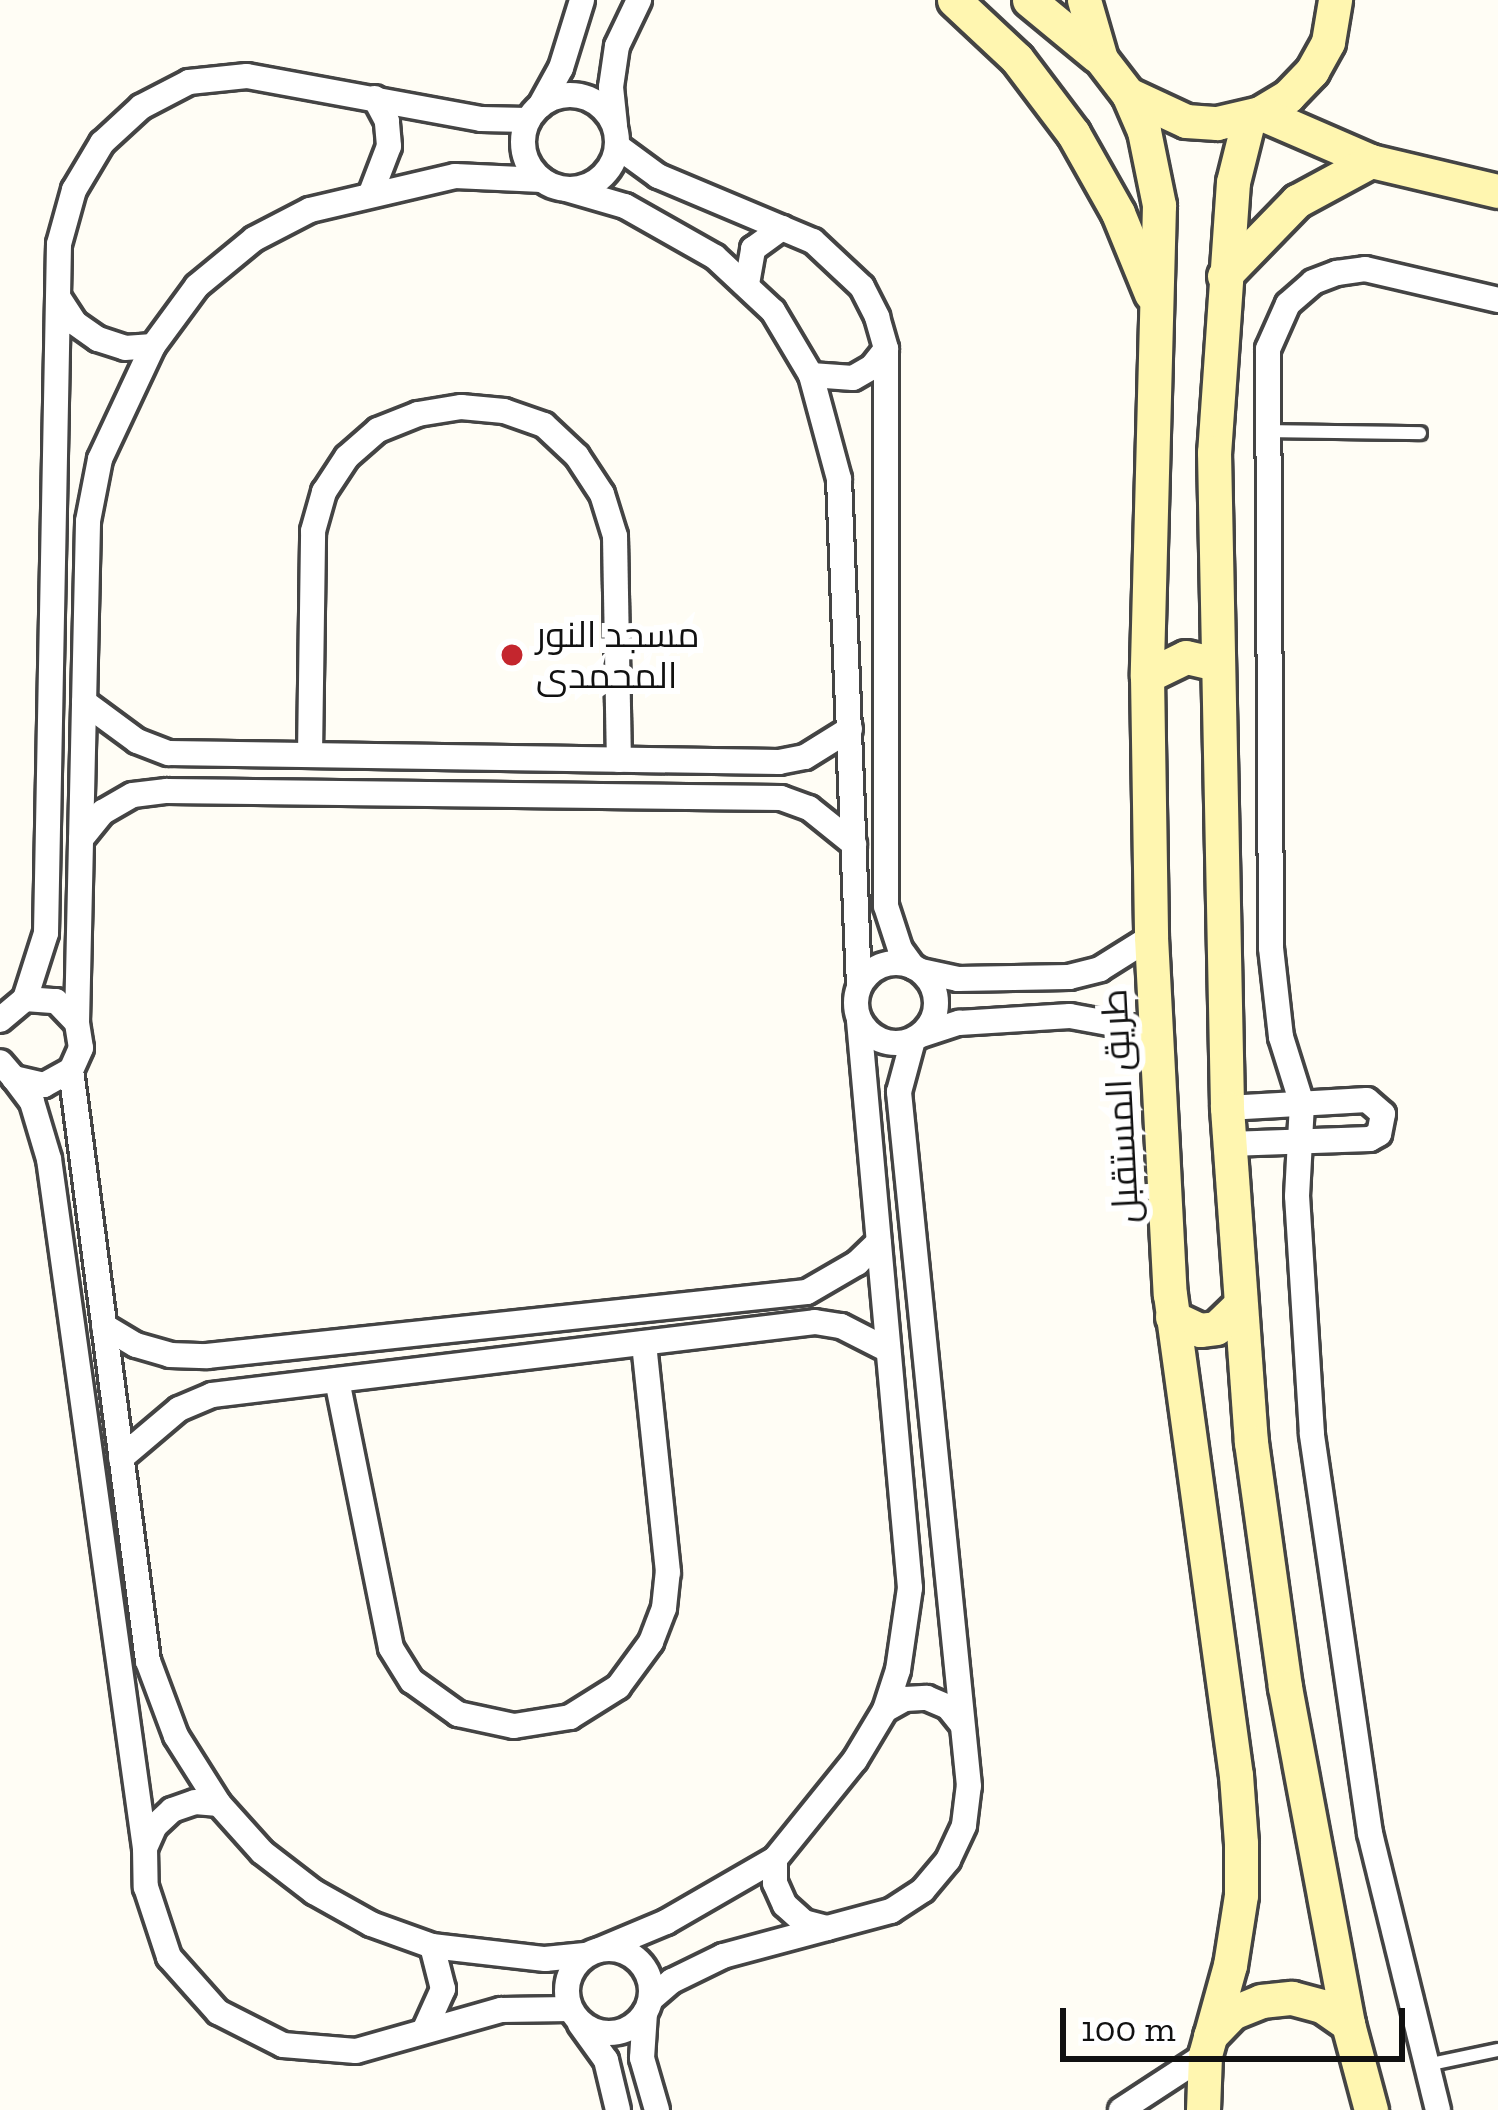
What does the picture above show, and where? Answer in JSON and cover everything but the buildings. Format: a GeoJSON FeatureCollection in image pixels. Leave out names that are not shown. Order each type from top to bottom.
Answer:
{"type":"FeatureCollection","features":[{"type":"Feature","properties":{"kind":"main road"},"geometry":{"type":"LineString","coordinates":[[954,0],[1017,59],[1073,133],[1118,213],[1154,303]]}},
{"type":"Feature","properties":{"kind":"main road"},"geometry":{"type":"LineString","coordinates":[[1029,0],[1101,59],[1128,94],[1186,121],[1254,115],[1288,96],[1312,71],[1328,42],[1335,0]]}},
{"type":"Feature","properties":{"kind":"main road"},"geometry":{"type":"LineString","coordinates":[[1084,0],[1101,59]]}},
{"type":"Feature","properties":{"kind":"main road","name":"طريق المستقبل"},"geometry":{"type":"LineString","coordinates":[[1128,94],[1144,131],[1159,205],[1147,676],[1151,938],[1172,1317],[1236,1775],[1240,1843],[1238,1917],[1208,2045],[1203,2110]]}},
{"type":"Feature","properties":{"kind":"main road"},"geometry":{"type":"LineString","coordinates":[[1254,115],[1371,161],[1498,191]]}},
{"type":"Feature","properties":{"kind":"main road"},"geometry":{"type":"LineString","coordinates":[[1254,115],[1233,182],[1214,452],[1226,1108],[1251,1442],[1285,1687],[1348,2024],[1371,2110]]}},
{"type":"Feature","properties":{"kind":"main road"},"geometry":{"type":"LineString","coordinates":[[1224,276],[1297,201],[1371,161]]}},
{"type":"Feature","properties":{"kind":"main road"},"geometry":{"type":"LineString","coordinates":[[1147,676],[1158,665],[1186,657],[1217,664]]}},
{"type":"Feature","properties":{"kind":"main road"},"geometry":{"type":"LineString","coordinates":[[1172,1317],[1200,1330],[1216,1328],[1240,1305]]}},
{"type":"Feature","properties":{"kind":"main road"},"geometry":{"type":"LineString","coordinates":[[1208,2045],[1232,2014],[1261,2001],[1292,1998],[1322,2006],[1348,2024]]}},
{"type":"Feature","properties":{"kind":"street"},"geometry":{"type":"LineString","coordinates":[[582,0],[561,68],[534,113],[524,152],[554,184],[625,206],[680,233],[747,284],[773,311],[811,375],[839,479],[859,985],[855,1003],[910,1588],[902,1650],[885,1710],[818,1811],[775,1858],[666,1922],[592,1952],[568,1980],[575,2016],[606,2060],[618,2110]]}},
{"type":"Feature","properties":{"kind":"street"},"geometry":{"type":"LineString","coordinates":[[639,0],[616,46],[611,87],[616,137],[601,178],[554,184],[455,176],[310,210],[254,238],[197,286],[153,346],[100,459],[88,521],[77,1023],[81,1048],[71,1070],[148,1661],[176,1736],[218,1804],[262,1852],[314,1892],[371,1924],[432,1946],[544,1958],[592,1952],[632,1955],[650,1982],[642,2058],[658,2110]]}},
{"type":"Feature","properties":{"kind":"street"},"geometry":{"type":"LineString","coordinates":[[5,1070],[38,1116],[50,1159],[145,1848],[146,1887],[170,1957],[218,2012],[283,2045],[356,2051],[501,2010],[575,2016],[607,2034],[622,2032],[697,1966],[891,1911],[923,1890],[948,1860],[964,1825],[969,1786],[902,1134],[901,1074],[917,1038],[932,1021],[936,1004],[900,949],[886,906],[886,349],[862,287],[826,251],[658,176],[616,137],[592,100],[556,97],[534,113],[482,119],[247,76],[189,82],[141,107],[102,143],[74,190],[59,244],[46,933],[7,1011]]}},
{"type":"Feature","properties":{"kind":"street"},"geometry":{"type":"LineString","coordinates":[[371,193],[389,146],[387,121],[375,98]]}},
{"type":"Feature","properties":{"kind":"street"},"geometry":{"type":"LineString","coordinates":[[747,284],[753,249],[782,228]]}},
{"type":"Feature","properties":{"kind":"street"},"geometry":{"type":"LineString","coordinates":[[1438,2110],[1370,1833],[1312,1434],[1297,1196],[1302,1104],[1281,1037],[1271,948],[1268,349],[1288,304],[1313,282],[1365,269],[1498,300]]}},
{"type":"Feature","properties":{"kind":"street"},"geometry":{"type":"LineString","coordinates":[[60,300],[75,323],[98,339],[125,348],[153,346]]}},
{"type":"Feature","properties":{"kind":"street"},"geometry":{"type":"LineString","coordinates":[[811,375],[854,378],[872,367],[886,349]]}},
{"type":"Feature","properties":{"kind":"street"},"geometry":{"type":"LineString","coordinates":[[310,755],[313,531],[324,492],[347,457],[379,430],[418,413],[461,407],[503,411],[544,425],[577,455],[602,494],[615,536],[619,760]]}},
{"type":"Feature","properties":{"kind":"street"},"geometry":{"type":"LineString","coordinates":[[84,701],[137,741],[169,753],[779,763],[817,751],[850,729]]}},
{"type":"Feature","properties":{"kind":"street"},"geometry":{"type":"LineString","coordinates":[[438,757],[438,794]]}},
{"type":"Feature","properties":{"kind":"street"},"geometry":{"type":"LineString","coordinates":[[81,839],[104,812],[150,793],[438,794],[781,798],[821,815],[854,844]]}},
{"type":"Feature","properties":{"kind":"street"},"geometry":{"type":"LineString","coordinates":[[859,985],[882,965],[958,979],[1069,977],[1100,969],[1151,938]]}},
{"type":"Feature","properties":{"kind":"street"},"geometry":{"type":"LineString","coordinates":[[7,1011],[56,1001],[77,1023]]}},
{"type":"Feature","properties":{"kind":"street"},"geometry":{"type":"LineString","coordinates":[[859,1021],[882,1041],[917,1038],[959,1022],[1070,1016],[1130,1027],[1155,1040]]}},
{"type":"Feature","properties":{"kind":"street"},"geometry":{"type":"LineString","coordinates":[[5,1070],[44,1085],[71,1070]]}},
{"type":"Feature","properties":{"kind":"street"},"geometry":{"type":"LineString","coordinates":[[1226,1108],[1367,1100],[1383,1114],[1384,1124],[1370,1139],[1229,1144]]}},
{"type":"Feature","properties":{"kind":"street"},"geometry":{"type":"LineString","coordinates":[[104,1326],[136,1345],[170,1355],[248,1352],[807,1292],[857,1263],[879,1242]]}},
{"type":"Feature","properties":{"kind":"street"},"geometry":{"type":"LineString","coordinates":[[121,1458],[178,1409],[212,1395],[815,1322],[841,1326],[888,1350]]}},
{"type":"Feature","properties":{"kind":"street"},"geometry":{"type":"LineString","coordinates":[[480,1327],[484,1363]]}},
{"type":"Feature","properties":{"kind":"street"},"geometry":{"type":"LineString","coordinates":[[337,1380],[391,1648],[412,1681],[458,1714],[514,1726],[570,1717],[618,1688],[651,1642],[664,1608],[668,1573],[644,1343]]}},
{"type":"Feature","properties":{"kind":"street"},"geometry":{"type":"LineString","coordinates":[[248,1352],[253,1390]]}},
{"type":"Feature","properties":{"kind":"street"},"geometry":{"type":"LineString","coordinates":[[885,1710],[904,1699],[927,1698],[948,1707],[962,1724]]}},
{"type":"Feature","properties":{"kind":"street"},"geometry":{"type":"LineString","coordinates":[[145,1848],[155,1826],[172,1810],[195,1802],[218,1804]]}},
{"type":"Feature","properties":{"kind":"street"},"geometry":{"type":"LineString","coordinates":[[775,1858],[775,1883],[785,1905],[804,1922],[827,1928]]}},
{"type":"Feature","properties":{"kind":"street"},"geometry":{"type":"LineString","coordinates":[[425,2029],[443,1988],[432,1946]]}},
{"type":"Feature","properties":{"kind":"street"},"geometry":{"type":"LineString","coordinates":[[1120,2110],[1208,2045]]}},
{"type":"Feature","properties":{"kind":"lane"},"geometry":{"type":"LineString","coordinates":[[1268,431],[1420,433]]}},
{"type":"Feature","properties":{"kind":"lane"},"geometry":{"type":"LineString","coordinates":[[1427,2065],[1498,2050]]}},
{"type":"Feature","properties":{"kind":"place","name":"مسجد النور المحمدى"},"geometry":{"type":"Point","coordinates":[512,655]}}]}
